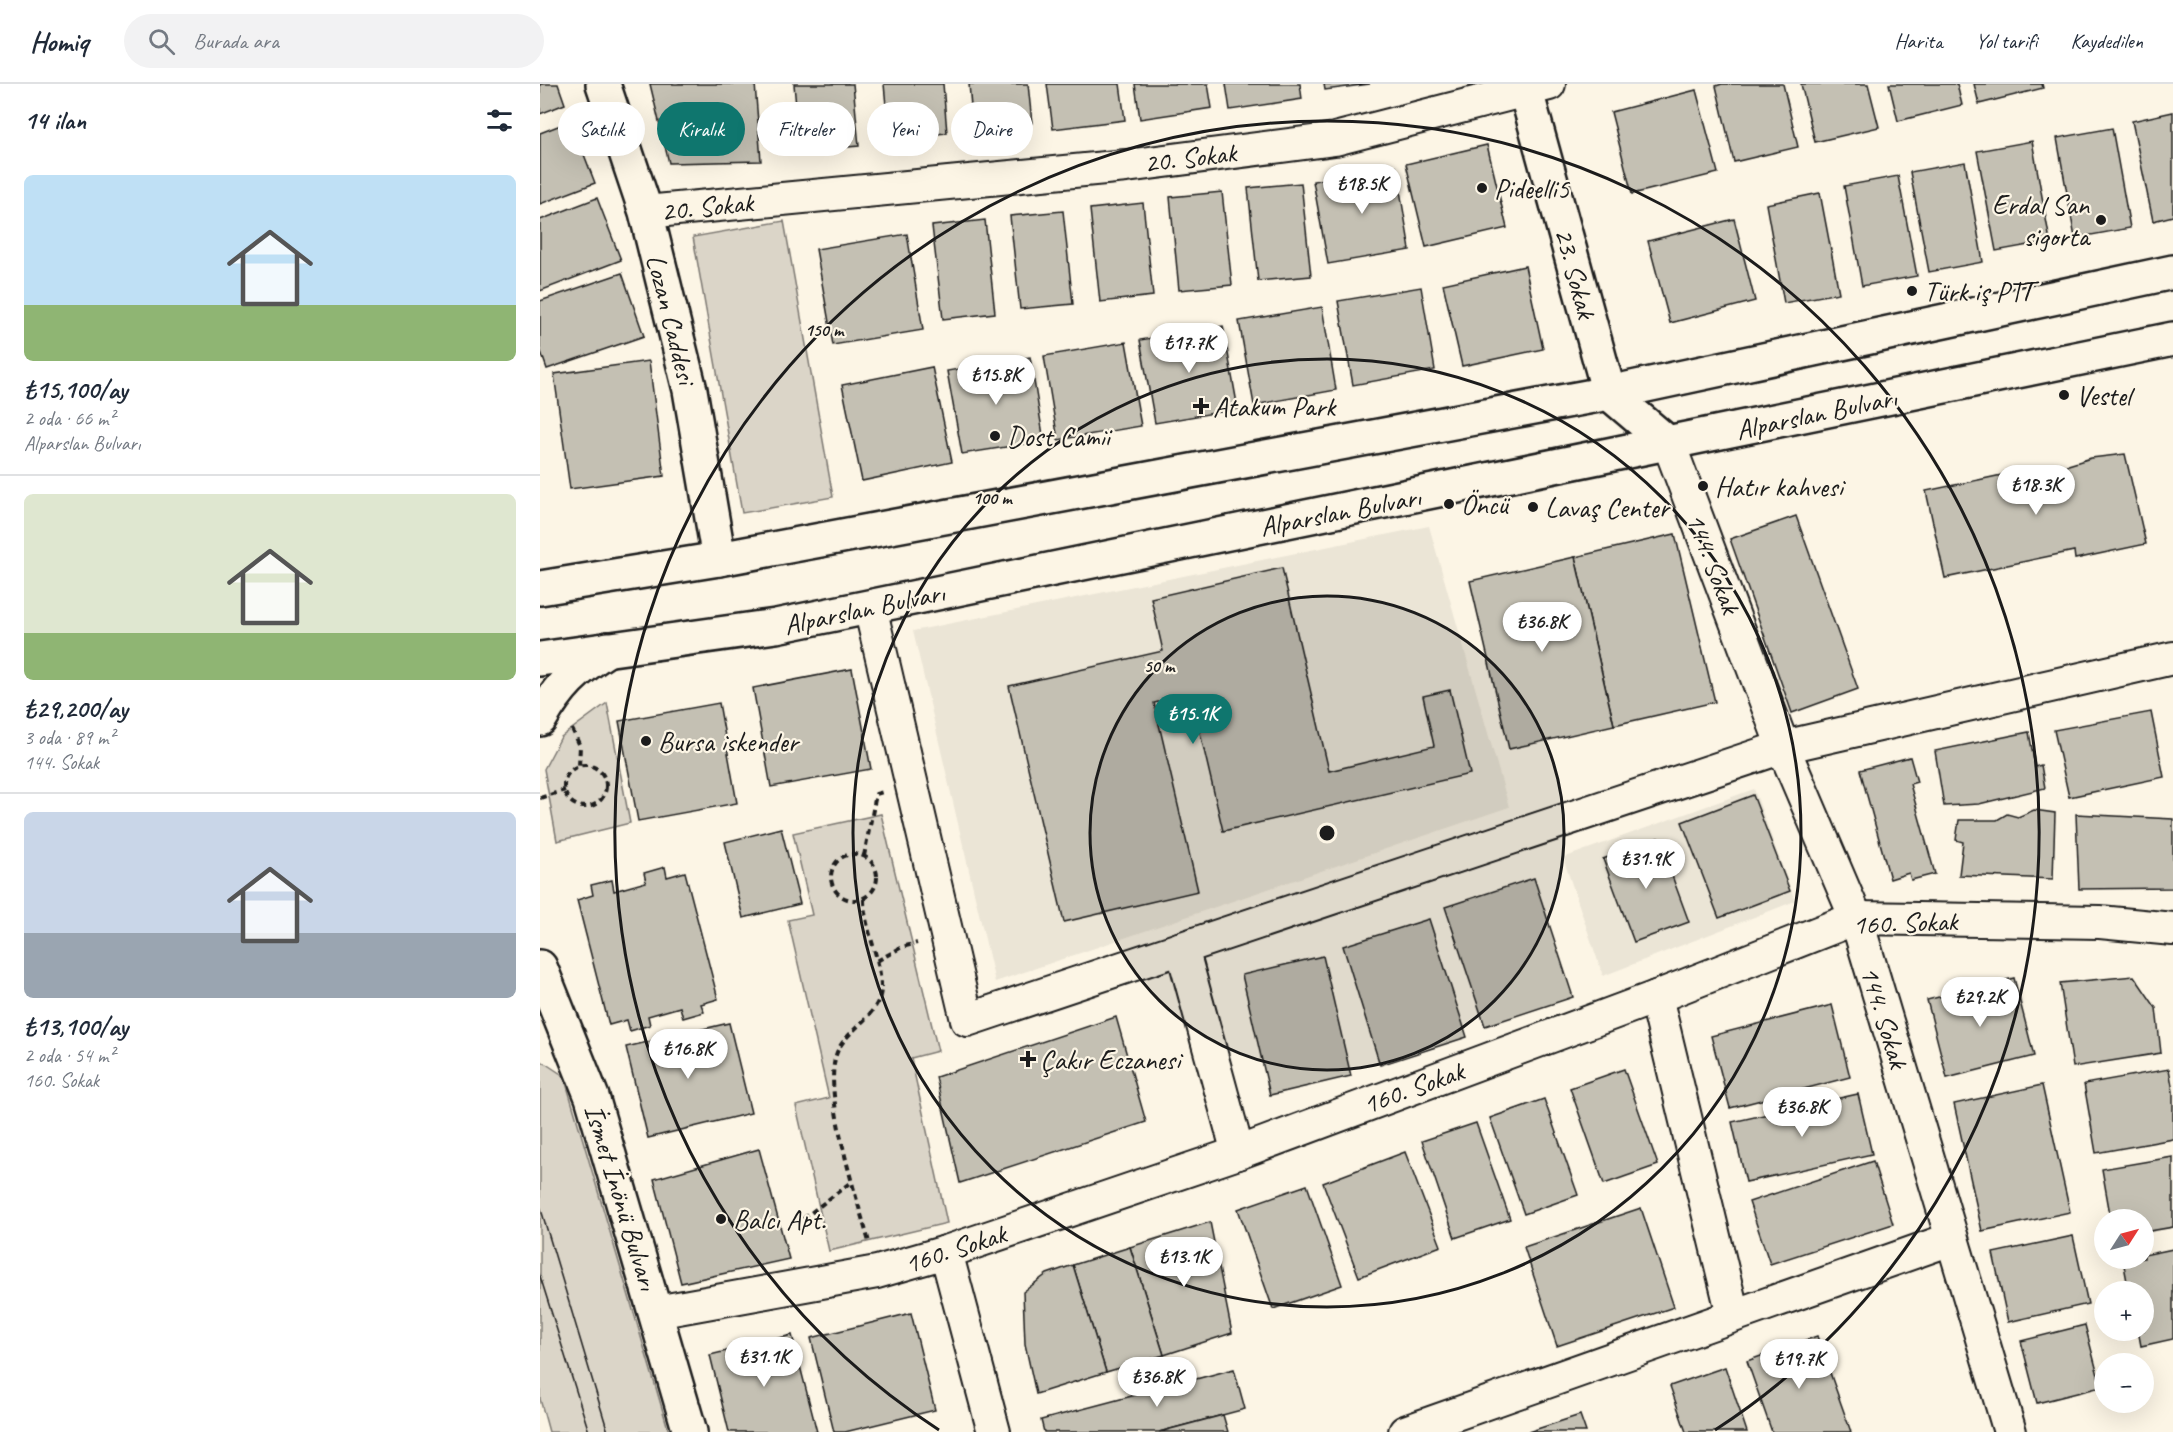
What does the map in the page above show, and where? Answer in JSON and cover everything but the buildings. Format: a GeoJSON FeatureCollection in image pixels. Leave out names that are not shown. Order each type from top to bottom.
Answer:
{"type":"FeatureCollection","features":[{"type":"Feature","properties":{"kind":"main road","name":"Lozan Caddesi"},"geometry":{"type":"LineString","coordinates":[[603,84],[646,212],[690,390],[719,560]]}},
{"type":"Feature","properties":{"kind":"main road","name":"23. Sokak"},"geometry":{"type":"LineString","coordinates":[[1533,86],[1610,393]]}},
{"type":"Feature","properties":{"kind":"main road"},"geometry":{"type":"LineString","coordinates":[[540,588],[719,560],[1610,393],[2173,272]]}},
{"type":"Feature","properties":{"kind":"main road","name":"Alparslan Bulvarı"},"geometry":{"type":"LineString","coordinates":[[540,659],[776,626],[2173,339]]}},
{"type":"Feature","properties":{"kind":"main road"},"geometry":{"type":"LineString","coordinates":[[1610,393],[1669,444]]}},
{"type":"Feature","properties":{"kind":"main road"},"geometry":{"type":"LineString","coordinates":[[540,570],[613,577]]}},
{"type":"Feature","properties":{"kind":"main road"},"geometry":{"type":"LineString","coordinates":[[540,719],[556,691],[585,664],[608,650]]}},
{"type":"Feature","properties":{"kind":"main road","name":"İsmet İnönü Bulvarı"},"geometry":{"type":"LineString","coordinates":[[540,967],[592,1097],[657,1312],[690,1432]]}},
{"type":"Feature","properties":{"kind":"street","name":"20. Sokak"},"geometry":{"type":"LineString","coordinates":[[646,212],[1126,166],[1335,139],[1533,86]]}},
{"type":"Feature","properties":{"kind":"street","name":"144. Sokak"},"geometry":{"type":"LineString","coordinates":[[1669,444],[1783,747],[1856,918],[2010,1432]]}},
{"type":"Feature","properties":{"kind":"street"},"geometry":{"type":"LineString","coordinates":[[870,607],[967,1020],[1783,747],[2173,658]]}},
{"type":"Feature","properties":{"kind":"street","name":"160. Sokak"},"geometry":{"type":"LineString","coordinates":[[657,1312],[877,1272],[946,1252],[1238,1153],[1656,997],[1856,918],[2100,922],[2173,929]]}},
{"type":"Feature","properties":{"kind":"street"},"geometry":{"type":"LineString","coordinates":[[1182,948],[1238,1153]]}},
{"type":"Feature","properties":{"kind":"street"},"geometry":{"type":"LineString","coordinates":[[1656,997],[1732,1315]]}},
{"type":"Feature","properties":{"kind":"street"},"geometry":{"type":"LineString","coordinates":[[1405,1432],[1951,1239]]}},
{"type":"Feature","properties":{"kind":"street"},"geometry":{"type":"LineString","coordinates":[[946,1252],[994,1432]]}},
{"type":"Feature","properties":{"kind":"path"},"geometry":{"type":"LineString","coordinates":[[579,766],[596,768],[606,784],[601,799],[587,807],[577,805],[569,799],[565,790],[565,780],[570,771],[579,766]]}},
{"type":"Feature","properties":{"kind":"path"},"geometry":{"type":"LineString","coordinates":[[864,856],[876,794],[912,784]]}},
{"type":"Feature","properties":{"kind":"path"},"geometry":{"type":"LineString","coordinates":[[540,798],[565,790]]}},
{"type":"Feature","properties":{"kind":"path"},"geometry":{"type":"LineString","coordinates":[[845,855],[864,856],[872,863],[877,883],[872,892],[864,898],[854,901],[843,898],[835,891],[831,882],[831,871],[836,862],[845,855]]}},
{"type":"Feature","properties":{"kind":"path"},"geometry":{"type":"LineString","coordinates":[[864,898],[868,933],[877,961],[881,990],[861,1024],[836,1054],[834,1095],[851,1182],[877,1272]]}},
{"type":"Feature","properties":{"kind":"path"},"geometry":{"type":"LineString","coordinates":[[877,961],[902,947],[947,936]]}},
{"type":"Feature","properties":{"kind":"path"},"geometry":{"type":"LineString","coordinates":[[803,1219],[851,1182]]}},
{"type":"Feature","properties":{"kind":"shaded area"},"geometry":{"type":"Polygon","coordinates":[[[784,221],[833,497],[742,513],[693,237],[784,221]]]}},
{"type":"Feature","properties":{"kind":"shaded area"},"geometry":{"type":"Polygon","coordinates":[[[1429,526],[1509,807],[995,982],[913,631],[1429,526]]]}},
{"type":"Feature","properties":{"kind":"shaded area"},"geometry":{"type":"Polygon","coordinates":[[[607,703],[630,823],[557,841],[544,769],[561,737],[607,703]]]}},
{"type":"Feature","properties":{"kind":"shaded area"},"geometry":{"type":"Polygon","coordinates":[[[1754,789],[1795,901],[1603,976],[1563,858],[1754,789]]]}},
{"type":"Feature","properties":{"kind":"shaded area"},"geometry":{"type":"Polygon","coordinates":[[[881,814],[938,1051],[911,1058],[947,1223],[829,1251],[796,1106],[829,1098],[788,920],[812,915],[793,833],[881,814]]]}},
{"type":"Feature","properties":{"kind":"shaded area"},"geometry":{"type":"Polygon","coordinates":[[[540,1060],[564,1076],[669,1432],[549,1432],[540,1399],[540,1060]]]}},
{"type":"Feature","properties":{"kind":"tram line"},"geometry":{"type":"LineString","coordinates":[[540,1206],[608,1432]]}},
{"type":"Feature","properties":{"kind":"tram line"},"geometry":{"type":"LineString","coordinates":[[540,1276],[589,1432]]}},
{"type":"Feature","properties":{"kind":"place","name":"Pideelli5"},"geometry":{"type":"Point","coordinates":[1482,188]}},
{"type":"Feature","properties":{"kind":"place","name":"Erdal San sigorta"},"geometry":{"type":"Point","coordinates":[2101,220]}},
{"type":"Feature","properties":{"kind":"place","name":"Türk iş PTT"},"geometry":{"type":"Point","coordinates":[1912,291]}},
{"type":"Feature","properties":{"kind":"place","name":"Vestel"},"geometry":{"type":"Point","coordinates":[2064,395]}},
{"type":"Feature","properties":{"kind":"place","name":"Atakum Park"},"geometry":{"type":"Point","coordinates":[1201,406]}},
{"type":"Feature","properties":{"kind":"place","name":"Dost Camii"},"geometry":{"type":"Point","coordinates":[995,436]}},
{"type":"Feature","properties":{"kind":"place","name":"Hatır kahvesi"},"geometry":{"type":"Point","coordinates":[1703,486]}},
{"type":"Feature","properties":{"kind":"place","name":"Öncü"},"geometry":{"type":"Point","coordinates":[1449,504]}},
{"type":"Feature","properties":{"kind":"place","name":"Lavaş Center"},"geometry":{"type":"Point","coordinates":[1533,507]}},
{"type":"Feature","properties":{"kind":"place","name":"Bursa iskender"},"geometry":{"type":"Point","coordinates":[646,741]}},
{"type":"Feature","properties":{"kind":"place","name":"Çakır Eczanesi"},"geometry":{"type":"Point","coordinates":[1028,1059]}},
{"type":"Feature","properties":{"kind":"place","name":"Balcı Apt."},"geometry":{"type":"Point","coordinates":[721,1219]}}]}
